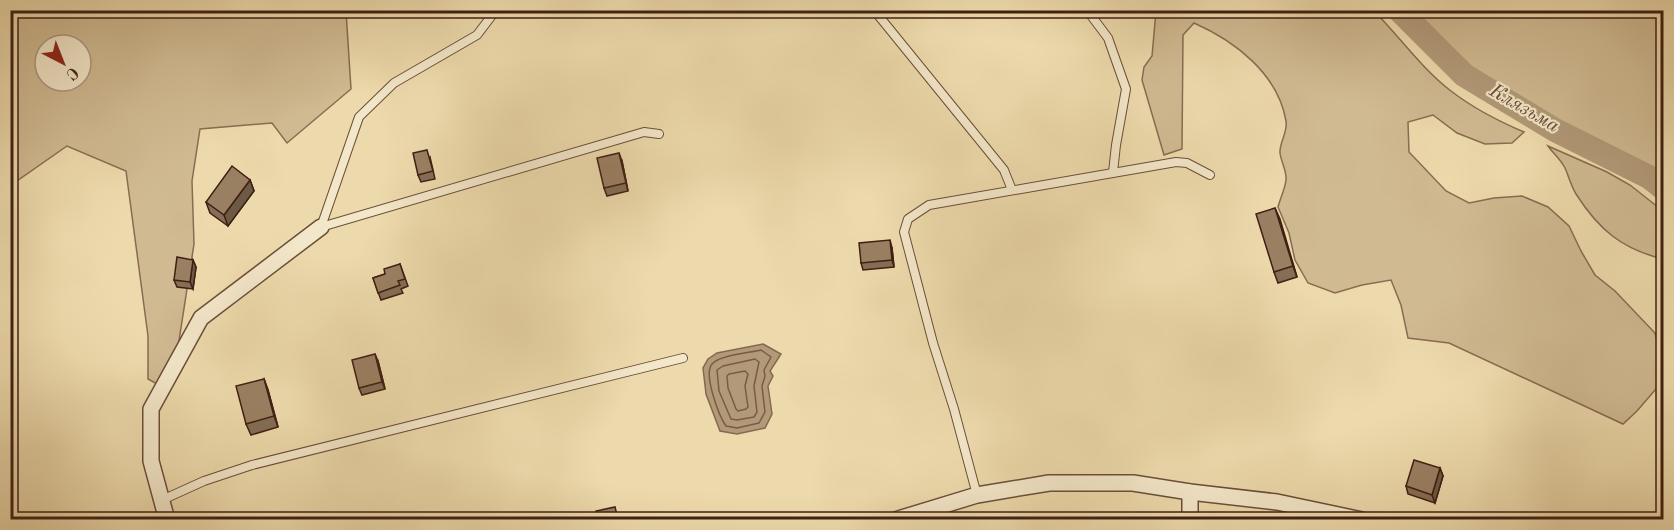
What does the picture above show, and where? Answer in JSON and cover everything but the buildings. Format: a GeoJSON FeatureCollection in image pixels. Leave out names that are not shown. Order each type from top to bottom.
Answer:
{"type":"FeatureCollection","features":[{"type":"Feature","properties":{"kind":"street"},"geometry":{"type":"LineString","coordinates":[[167,519],[151,461],[151,410],[201,318],[321,227]]}},
{"type":"Feature","properties":{"kind":"street"},"geometry":{"type":"LineString","coordinates":[[895,519],[977,495],[1049,483],[1133,483],[1190,492],[1276,501],[1362,519]]}},
{"type":"Feature","properties":{"kind":"street"},"geometry":{"type":"LineString","coordinates":[[1190,492],[1190,519]]}},
{"type":"Feature","properties":{"kind":"lane"},"geometry":{"type":"LineString","coordinates":[[321,227],[359,117],[394,83],[477,35],[496,10]]}},
{"type":"Feature","properties":{"kind":"lane"},"geometry":{"type":"LineString","coordinates":[[874,10],[1004,170],[1012,190]]}},
{"type":"Feature","properties":{"kind":"lane"},"geometry":{"type":"LineString","coordinates":[[1087,10],[1108,38],[1126,89],[1113,172]]}},
{"type":"Feature","properties":{"kind":"lane"},"geometry":{"type":"LineString","coordinates":[[321,227],[644,132],[660,134]]}},
{"type":"Feature","properties":{"kind":"lane"},"geometry":{"type":"LineString","coordinates":[[977,495],[904,232],[908,219],[929,205],[1176,162],[1187,163],[1210,175]]}},
{"type":"Feature","properties":{"kind":"lane"},"geometry":{"type":"LineString","coordinates":[[162,500],[252,465],[683,358]]}},
{"type":"Feature","properties":{"kind":"shaded area"},"geometry":{"type":"Polygon","coordinates":[[[11,11],[346,11],[351,89],[287,143],[272,123],[200,129],[192,181],[194,244],[178,347],[157,384],[148,379],[148,336],[126,171],[67,146],[11,185],[11,11]]]}},
{"type":"Feature","properties":{"kind":"shaded area"},"geometry":{"type":"Polygon","coordinates":[[[1156,11],[1374,11],[1421,63],[1451,91],[1486,114],[1524,132],[1512,143],[1485,144],[1457,133],[1433,115],[1408,122],[1409,152],[1446,191],[1469,203],[1522,196],[1548,207],[1569,226],[1595,275],[1615,291],[1655,333],[1662,361],[1656,389],[1623,424],[1449,343],[1408,338],[1401,305],[1391,280],[1335,293],[1308,283],[1295,260],[1289,233],[1278,207],[1286,180],[1280,153],[1286,121],[1274,88],[1264,74],[1239,50],[1225,39],[1194,23],[1183,35],[1182,149],[1164,155],[1142,80],[1144,67],[1152,56],[1156,11]]]}},
{"type":"Feature","properties":{"kind":"shaded area"},"geometry":{"type":"Polygon","coordinates":[[[1413,11],[1663,11],[1663,180],[1642,165],[1547,116],[1479,74],[1413,11]]]}},
{"type":"Feature","properties":{"kind":"shaded area"},"geometry":{"type":"Polygon","coordinates":[[[1548,146],[1607,172],[1630,185],[1663,211],[1663,259],[1635,250],[1603,228],[1576,194],[1563,165],[1548,146]]]}},
{"type":"Feature","properties":{"kind":"water"},"geometry":{"type":"Polygon","coordinates":[[[763,344],[781,354],[770,371],[773,376],[768,386],[772,414],[765,428],[737,434],[720,431],[706,394],[703,368],[708,359],[717,353],[763,344]]]}},
{"type":"Feature","properties":{"kind":"waterway","name":"Клязьма"},"geometry":{"type":"LineString","coordinates":[[1399,10],[1464,75],[1555,130],[1649,177],[1664,189]]}}]}
